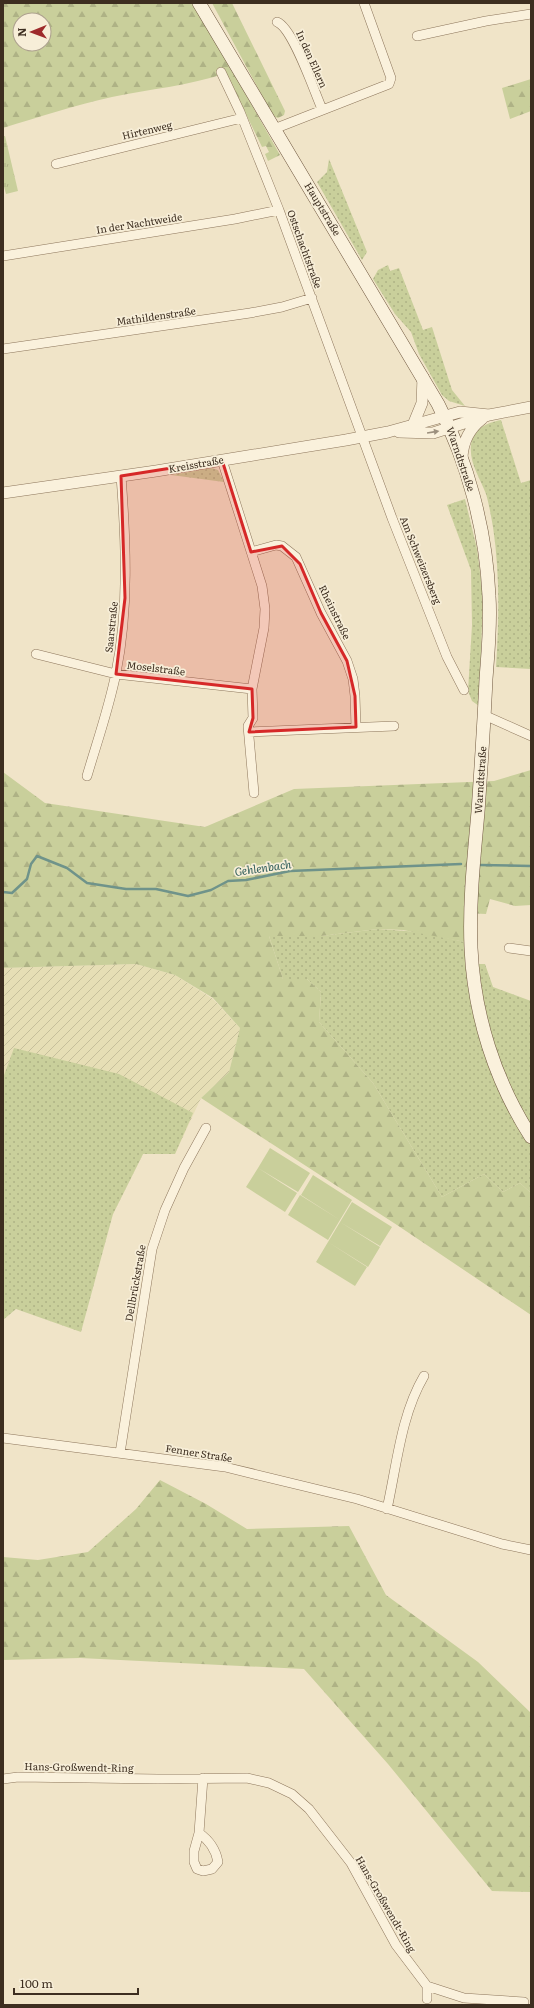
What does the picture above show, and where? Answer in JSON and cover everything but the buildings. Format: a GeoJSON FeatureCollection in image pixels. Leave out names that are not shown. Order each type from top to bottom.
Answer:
{"type":"FeatureCollection","features":[{"type":"Feature","properties":{"kind":"main road","name":"Hauptstraße"},"geometry":{"type":"LineString","coordinates":[[200,3],[423,377],[448,422]]}},
{"type":"Feature","properties":{"kind":"main road","name":"Warndtstraße"},"geometry":{"type":"LineString","coordinates":[[448,422],[462,457],[476,506],[490,596],[484,715],[470,926],[472,966],[476,996],[492,1058],[506,1092],[531,1137]]}},
{"type":"Feature","properties":{"kind":"street"},"geometry":{"type":"LineString","coordinates":[[274,129],[389,84],[391,78],[364,3]]}},
{"type":"Feature","properties":{"kind":"street"},"geometry":{"type":"LineString","coordinates":[[417,36],[486,21],[531,14]]}},
{"type":"Feature","properties":{"kind":"street","name":"In den Ellern"},"geometry":{"type":"LineString","coordinates":[[277,22],[283,24],[293,40],[322,109]]}},
{"type":"Feature","properties":{"kind":"street","name":"Ostschachtstraße"},"geometry":{"type":"LineString","coordinates":[[221,72],[242,118],[279,210],[361,437]]}},
{"type":"Feature","properties":{"kind":"street","name":"Hirtenweg"},"geometry":{"type":"LineString","coordinates":[[56,164],[242,118]]}},
{"type":"Feature","properties":{"kind":"street","name":"In der Nachtweide"},"geometry":{"type":"LineString","coordinates":[[3,256],[235,219],[279,210]]}},
{"type":"Feature","properties":{"kind":"street","name":"Mathildenstraße"},"geometry":{"type":"LineString","coordinates":[[3,349],[250,313],[282,307],[312,298]]}},
{"type":"Feature","properties":{"kind":"street"},"geometry":{"type":"LineString","coordinates":[[413,425],[422,403],[423,377]]}},
{"type":"Feature","properties":{"kind":"street","name":"Kreisstraße"},"geometry":{"type":"LineString","coordinates":[[388,432],[434,433],[460,412],[487,415],[531,407]]}},
{"type":"Feature","properties":{"kind":"street"},"geometry":{"type":"LineString","coordinates":[[462,457],[463,446],[470,431],[487,415]]}},
{"type":"Feature","properties":{"kind":"street","name":"Kreisstraße"},"geometry":{"type":"LineString","coordinates":[[3,493],[121,476],[361,437],[413,425],[448,422]]}},
{"type":"Feature","properties":{"kind":"street","name":"Am Schweizersberg"},"geometry":{"type":"LineString","coordinates":[[361,437],[447,657],[464,690]]}},
{"type":"Feature","properties":{"kind":"street"},"geometry":{"type":"LineString","coordinates":[[222,460],[262,586],[265,609],[264,628],[252,689],[253,718],[248,726],[254,793]]}},
{"type":"Feature","properties":{"kind":"street","name":"Saarstraße"},"geometry":{"type":"LineString","coordinates":[[87,776],[116,674],[125,598],[121,476]]}},
{"type":"Feature","properties":{"kind":"street","name":"Rheinstraße"},"geometry":{"type":"LineString","coordinates":[[251,552],[276,545],[282,546],[296,557],[321,613],[347,661],[353,678],[356,727]]}},
{"type":"Feature","properties":{"kind":"street","name":"Moselstraße"},"geometry":{"type":"LineString","coordinates":[[36,654],[116,674],[252,689]]}},
{"type":"Feature","properties":{"kind":"street"},"geometry":{"type":"LineString","coordinates":[[484,715],[531,736]]}},
{"type":"Feature","properties":{"kind":"street"},"geometry":{"type":"LineString","coordinates":[[249,732],[394,726]]}},
{"type":"Feature","properties":{"kind":"street"},"geometry":{"type":"LineString","coordinates":[[509,948],[531,951]]}},
{"type":"Feature","properties":{"kind":"street","name":"Dellbrückstraße"},"geometry":{"type":"LineString","coordinates":[[120,1453],[139,1324],[152,1249],[165,1210],[184,1168],[206,1128]]}},
{"type":"Feature","properties":{"kind":"street"},"geometry":{"type":"LineString","coordinates":[[387,1509],[406,1418],[411,1402],[424,1376]]}},
{"type":"Feature","properties":{"kind":"street","name":"Fenner Straße"},"geometry":{"type":"LineString","coordinates":[[3,1438],[225,1467],[357,1498],[387,1509],[502,1544],[531,1550]]}},
{"type":"Feature","properties":{"kind":"street","name":"Hans-Großwendt-Ring"},"geometry":{"type":"LineString","coordinates":[[3,1779],[18,1777],[158,1779],[247,1778],[269,1783],[292,1794],[309,1809],[351,1863],[396,1945],[427,1986]]}},
{"type":"Feature","properties":{"kind":"street"},"geometry":{"type":"LineString","coordinates":[[199,1833],[203,1778]]}},
{"type":"Feature","properties":{"kind":"street"},"geometry":{"type":"LineString","coordinates":[[427,1999],[427,1986],[464,1998],[524,2002]]}},
{"type":"Feature","properties":{"kind":"highlighted area"},"geometry":{"type":"Polygon","coordinates":[[[222,460],[251,552],[282,546],[300,564],[321,613],[347,661],[355,696],[356,727],[249,732],[253,718],[252,689],[116,674],[125,598],[121,476],[222,460]]]}},
{"type":"Feature","properties":{"kind":"shaded area"},"geometry":{"type":"Polygon","coordinates":[[[136,964],[175,975],[213,999],[240,1028],[229,1072],[201,1098],[175,1154],[143,1154],[113,1214],[3,1194],[3,968],[136,964]]]}},
{"type":"Feature","properties":{"kind":"green space"},"geometry":{"type":"Polygon","coordinates":[[[3,3],[194,3],[280,155],[268,161],[265,154],[269,152],[266,146],[262,147],[226,73],[198,81],[98,100],[3,128],[3,3]]]}},
{"type":"Feature","properties":{"kind":"green space"},"geometry":{"type":"Polygon","coordinates":[[[212,3],[232,3],[285,111],[284,115],[278,118],[273,116],[212,3]]]}},
{"type":"Feature","properties":{"kind":"green space"},"geometry":{"type":"Polygon","coordinates":[[[531,79],[531,111],[510,119],[502,88],[531,79]]]}},
{"type":"Feature","properties":{"kind":"green space"},"geometry":{"type":"Polygon","coordinates":[[[3,136],[5,136],[18,191],[6,194],[3,183],[3,136]]]}},
{"type":"Feature","properties":{"kind":"green space"},"geometry":{"type":"Polygon","coordinates":[[[329,159],[367,252],[362,260],[317,182],[327,172],[329,159]]]}},
{"type":"Feature","properties":{"kind":"green space"},"geometry":{"type":"Polygon","coordinates":[[[388,265],[390,271],[399,268],[423,330],[432,327],[452,390],[465,406],[449,401],[442,395],[419,354],[411,332],[395,314],[373,279],[378,270],[388,265]]]}},
{"type":"Feature","properties":{"kind":"green space"},"geometry":{"type":"Polygon","coordinates":[[[501,420],[521,483],[531,480],[531,669],[496,667],[498,597],[495,544],[487,498],[473,464],[471,445],[472,439],[478,430],[486,425],[501,420]]]}},
{"type":"Feature","properties":{"kind":"green space"},"geometry":{"type":"Polygon","coordinates":[[[212,468],[218,470],[224,482],[171,475],[212,468]]]}},
{"type":"Feature","properties":{"kind":"green space"},"geometry":{"type":"Polygon","coordinates":[[[465,499],[477,549],[483,596],[479,706],[472,701],[468,691],[472,625],[471,570],[447,505],[465,499]]]}},
{"type":"Feature","properties":{"kind":"green space"},"geometry":{"type":"Polygon","coordinates":[[[531,770],[531,905],[515,906],[490,899],[486,914],[465,913],[465,942],[403,930],[378,929],[321,936],[269,936],[283,979],[307,979],[321,992],[319,1022],[373,1083],[442,1197],[484,1174],[503,1192],[520,1183],[531,1193],[531,1315],[397,1225],[201,1098],[229,1072],[240,1028],[213,998],[175,975],[136,964],[3,968],[3,772],[45,803],[205,827],[294,789],[494,781],[531,770]]]}},
{"type":"Feature","properties":{"kind":"green space"},"geometry":{"type":"Polygon","coordinates":[[[378,929],[420,932],[465,942],[472,997],[531,1143],[531,1193],[520,1183],[503,1192],[484,1174],[442,1197],[373,1083],[319,1022],[321,992],[307,979],[283,979],[269,936],[321,936],[378,929]]]}},
{"type":"Feature","properties":{"kind":"green space"},"geometry":{"type":"Polygon","coordinates":[[[475,964],[485,964],[493,987],[531,1001],[531,1132],[494,1057],[475,964]]]}},
{"type":"Feature","properties":{"kind":"green space"},"geometry":{"type":"Polygon","coordinates":[[[14,1048],[119,1074],[193,1113],[175,1154],[143,1154],[113,1214],[81,1332],[16,1309],[3,1320],[3,1078],[14,1048]]]}},
{"type":"Feature","properties":{"kind":"green space"},"geometry":{"type":"Polygon","coordinates":[[[270,1148],[310,1173],[298,1192],[258,1168],[270,1148]]]}},
{"type":"Feature","properties":{"kind":"green space"},"geometry":{"type":"Polygon","coordinates":[[[258,1168],[297,1193],[285,1212],[246,1187],[258,1168]]]}},
{"type":"Feature","properties":{"kind":"green space"},"geometry":{"type":"Polygon","coordinates":[[[313,1175],[352,1200],[340,1220],[301,1195],[313,1175]]]}},
{"type":"Feature","properties":{"kind":"green space"},"geometry":{"type":"Polygon","coordinates":[[[300,1195],[340,1220],[328,1240],[288,1215],[300,1195]]]}},
{"type":"Feature","properties":{"kind":"green space"},"geometry":{"type":"Polygon","coordinates":[[[352,1202],[392,1227],[380,1246],[340,1222],[352,1202]]]}},
{"type":"Feature","properties":{"kind":"green space"},"geometry":{"type":"Polygon","coordinates":[[[340,1222],[380,1247],[368,1267],[328,1242],[340,1222]]]}},
{"type":"Feature","properties":{"kind":"green space"},"geometry":{"type":"Polygon","coordinates":[[[328,1242],[367,1267],[355,1286],[316,1262],[328,1242]]]}},
{"type":"Feature","properties":{"kind":"green space"},"geometry":{"type":"Polygon","coordinates":[[[160,1480],[206,1504],[247,1529],[349,1526],[386,1595],[478,1662],[531,1713],[531,1892],[492,1891],[388,1764],[304,1669],[80,1658],[3,1660],[3,1557],[38,1560],[88,1552],[136,1509],[160,1480]]]}},
{"type":"Feature","properties":{"kind":"waterway","name":"Gehlenbach"},"geometry":{"type":"LineString","coordinates":[[3,892],[12,893],[27,879],[31,864],[37,856],[67,868],[87,883],[126,889],[156,889],[188,896],[211,890],[228,881],[246,880],[290,871],[461,864]]}},
{"type":"Feature","properties":{"kind":"waterway","name":"Gehlenbach"},"geometry":{"type":"LineString","coordinates":[[480,865],[531,866]]}}]}
